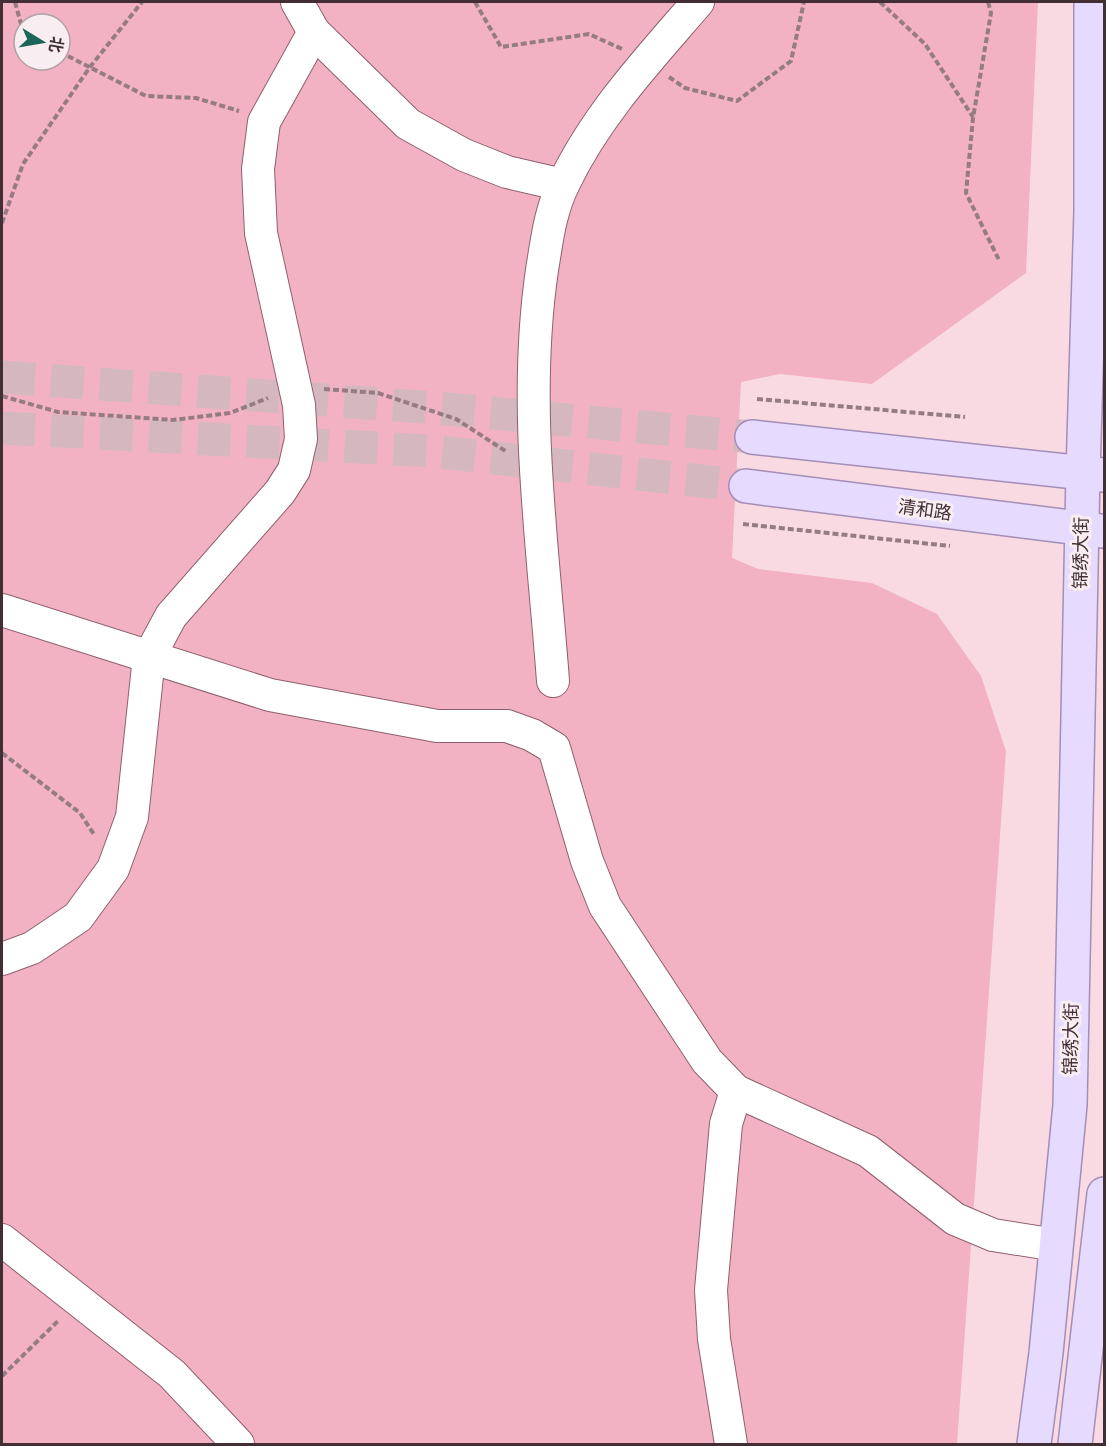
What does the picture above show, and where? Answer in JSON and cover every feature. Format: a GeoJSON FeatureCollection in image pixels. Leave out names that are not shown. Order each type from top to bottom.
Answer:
{"type":"FeatureCollection","features":[{"type":"Feature","properties":{"kind":"main road","name":"锦绣大街"},"geometry":{"type":"LineString","coordinates":[[1034,1444],[1070,1105],[1093,531],[1091,2]]}},
{"type":"Feature","properties":{"kind":"main road"},"geometry":{"type":"LineString","coordinates":[[752,437],[1094,474]]}},
{"type":"Feature","properties":{"kind":"main road","name":"清和路"},"geometry":{"type":"LineString","coordinates":[[746,486],[1093,531]]}},
{"type":"Feature","properties":{"kind":"main road"},"geometry":{"type":"LineString","coordinates":[[1075,1444],[1104,1194]]}},
{"type":"Feature","properties":{"kind":"lane"},"geometry":{"type":"LineString","coordinates":[[297,2],[314,32],[408,124],[464,155],[507,172],[562,185]]}},
{"type":"Feature","properties":{"kind":"lane"},"geometry":{"type":"LineString","coordinates":[[553,681],[532,399],[536,308],[549,221],[562,185],[581,149],[624,88],[698,2]]}},
{"type":"Feature","properties":{"kind":"lane"},"geometry":{"type":"LineString","coordinates":[[2,959],[32,948],[78,917],[116,861],[132,818],[149,657],[171,616],[280,492],[294,470],[301,439],[299,405],[261,233],[258,169],[264,122],[314,32]]}},
{"type":"Feature","properties":{"kind":"lane"},"geometry":{"type":"LineString","coordinates":[[2,610],[270,695],[437,726],[507,726],[532,735],[554,748],[587,861],[604,906],[707,1060],[736,1091],[868,1151],[955,1219],[993,1234],[1056,1245]]}},
{"type":"Feature","properties":{"kind":"lane"},"geometry":{"type":"LineString","coordinates":[[731,1444],[714,1340],[711,1290],[726,1124],[736,1091]]}},
{"type":"Feature","properties":{"kind":"lane"},"geometry":{"type":"LineString","coordinates":[[2,1240],[172,1374],[238,1444]]}},
{"type":"Feature","properties":{"kind":"path"},"geometry":{"type":"LineString","coordinates":[[2,223],[23,164],[90,68],[142,2]]}},
{"type":"Feature","properties":{"kind":"path"},"geometry":{"type":"LineString","coordinates":[[880,2],[925,44],[973,118]]}},
{"type":"Feature","properties":{"kind":"path"},"geometry":{"type":"LineString","coordinates":[[988,2],[991,13],[973,118],[966,193],[999,260]]}},
{"type":"Feature","properties":{"kind":"path"},"geometry":{"type":"LineString","coordinates":[[72,58],[146,96],[196,98],[224,105],[264,122]]}},
{"type":"Feature","properties":{"kind":"path"},"geometry":{"type":"LineString","coordinates":[[757,399],[965,417]]}},
{"type":"Feature","properties":{"kind":"path"},"geometry":{"type":"LineString","coordinates":[[743,524],[951,546]]}},
{"type":"Feature","properties":{"kind":"path"},"geometry":{"type":"LineString","coordinates":[[2,753],[80,813],[109,856],[116,861]]}},
{"type":"Feature","properties":{"kind":"path"},"geometry":{"type":"LineString","coordinates":[[2,1376],[80,1301]]}},
{"type":"Feature","properties":{"kind":"shaded area"},"geometry":{"type":"Polygon","coordinates":[[[2,2],[1038,2],[1026,273],[872,384],[780,374],[741,382],[732,558],[758,569],[872,583],[937,614],[981,676],[1006,751],[957,1444],[2,1444],[2,2]]]}},
{"type":"Feature","properties":{"kind":"tunnel"},"geometry":{"type":"LineString","coordinates":[[2,377],[436,408],[752,437]]}},
{"type":"Feature","properties":{"kind":"tunnel"},"geometry":{"type":"LineString","coordinates":[[2,428],[432,451],[746,486]]}}]}
